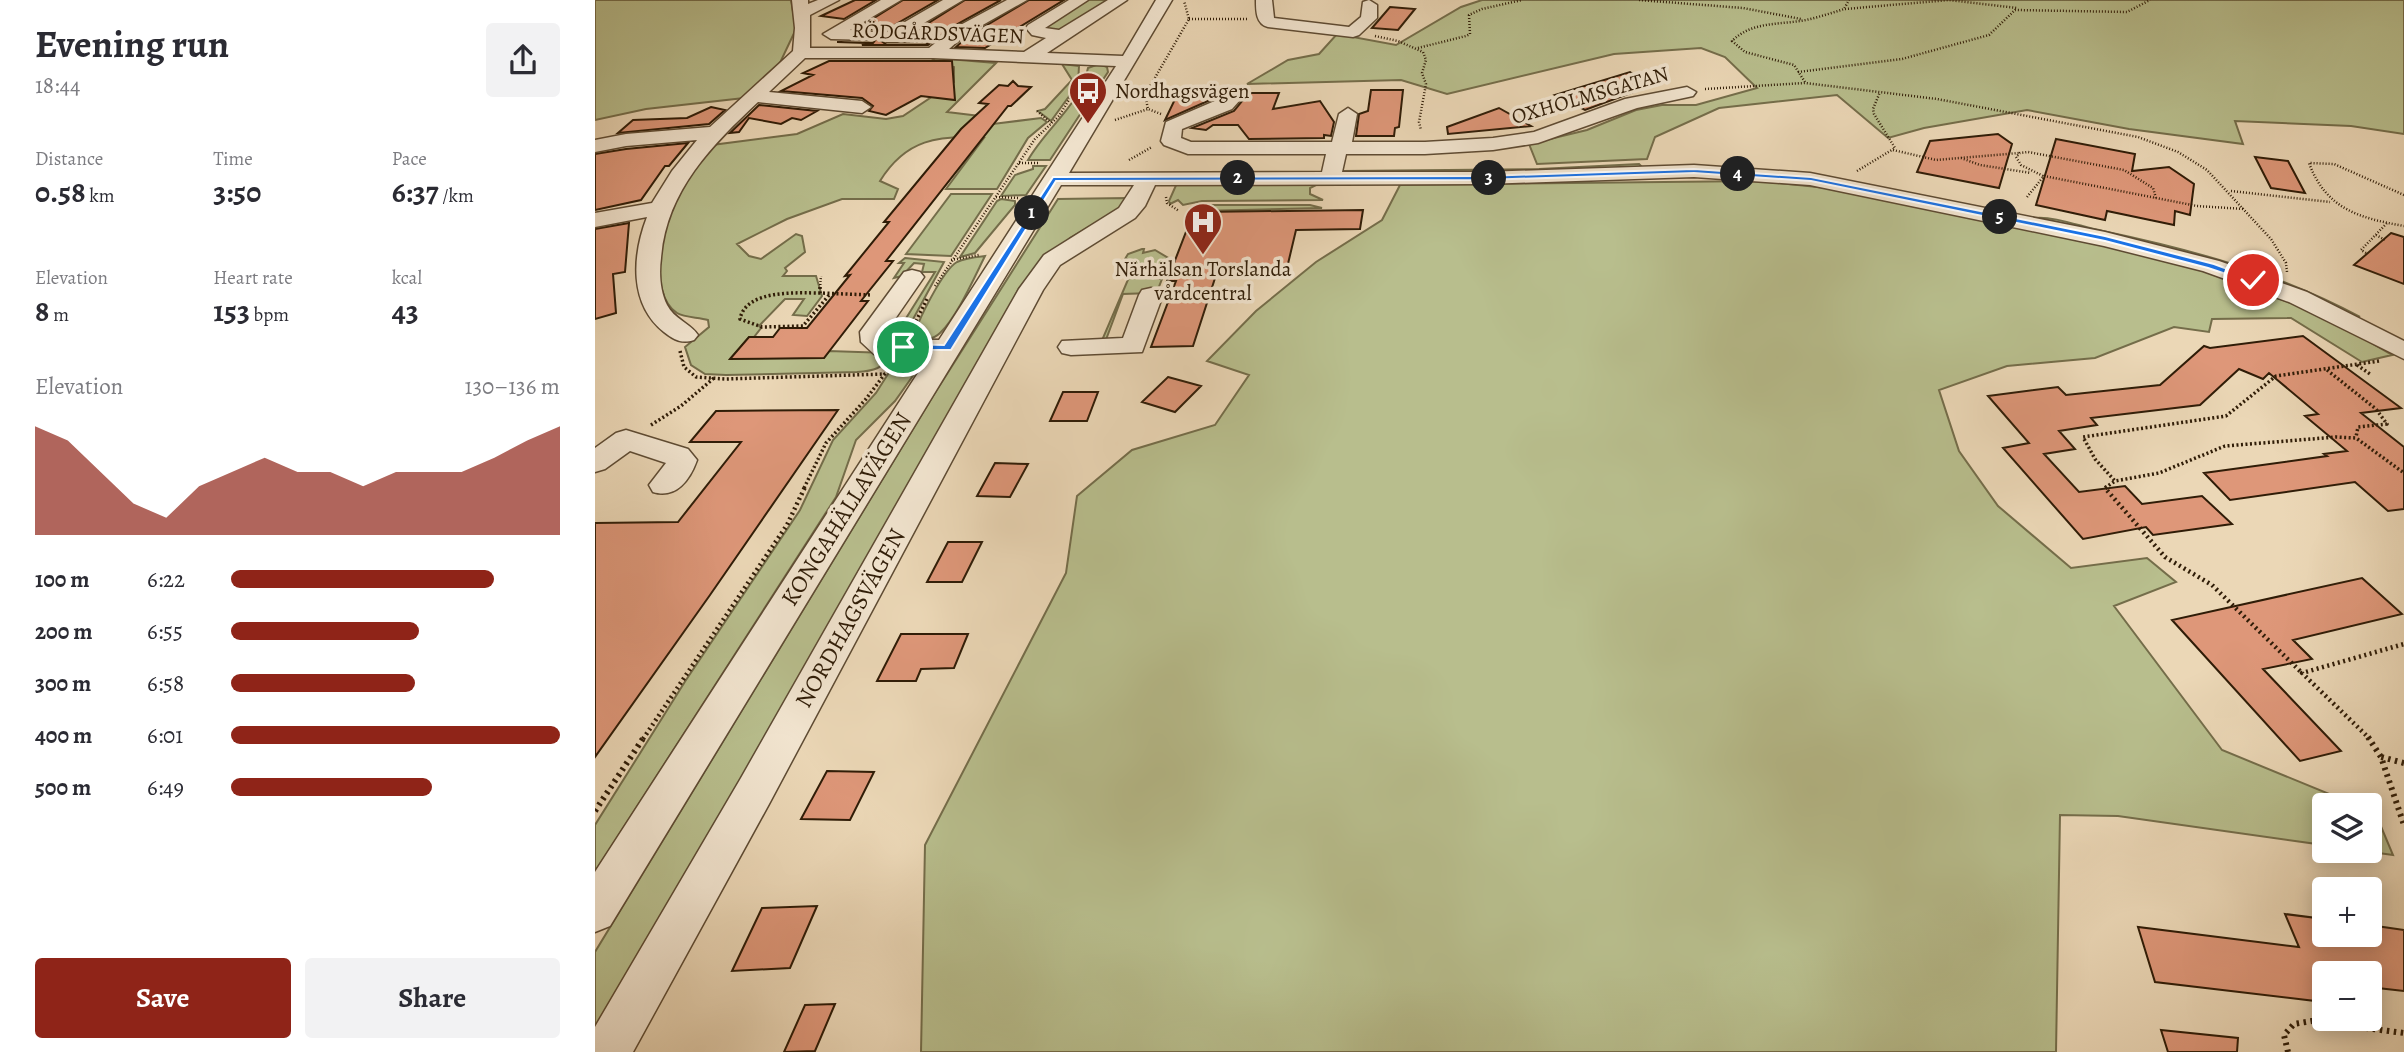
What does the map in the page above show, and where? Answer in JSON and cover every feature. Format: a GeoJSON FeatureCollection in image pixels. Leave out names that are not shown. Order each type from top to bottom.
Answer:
{"type":"FeatureCollection","features":[{"type":"Feature","properties":{"kind":"street"},"geometry":{"type":"LineString","coordinates":[[685,335],[665,322],[654,307],[648,254],[659,208],[689,162],[801,53],[801,6],[831,0]]}},
{"type":"Feature","properties":{"kind":"street"},"geometry":{"type":"LineString","coordinates":[[893,0],[831,34],[950,40]]}},
{"type":"Feature","properties":{"kind":"street"},"geometry":{"type":"LineString","coordinates":[[887,37],[955,0]]}},
{"type":"Feature","properties":{"kind":"street"},"geometry":{"type":"LineString","coordinates":[[933,52],[1019,0]]}},
{"type":"Feature","properties":{"kind":"street"},"geometry":{"type":"LineString","coordinates":[[1062,36],[1038,32],[1034,28],[1080,0]]}},
{"type":"Feature","properties":{"kind":"street"},"geometry":{"type":"LineString","coordinates":[[1025,58],[1119,0]]}},
{"type":"Feature","properties":{"kind":"street","name":"KONGAHÄLLAVÄGEN"},"geometry":{"type":"LineString","coordinates":[[595,911],[1164,0]]}},
{"type":"Feature","properties":{"kind":"street"},"geometry":{"type":"LineString","coordinates":[[1264,0],[1265,19],[1277,25],[1353,32],[1369,18],[1369,5]]}},
{"type":"Feature","properties":{"kind":"street","name":"RÖDGÅRDSVÄGEN"},"geometry":{"type":"LineString","coordinates":[[801,53],[933,52],[1127,61]]}},
{"type":"Feature","properties":{"kind":"street","name":"OXHOLMSGATAN"},"geometry":{"type":"LineString","coordinates":[[1173,126],[1171,141],[1188,148],[1425,148],[1493,144],[1538,136],[1632,103],[1688,92]]}},
{"type":"Feature","properties":{"kind":"street"},"geometry":{"type":"LineString","coordinates":[[757,96],[862,107]]}},
{"type":"Feature","properties":{"kind":"street"},"geometry":{"type":"LineString","coordinates":[[1173,126],[1225,105],[1231,100]]}},
{"type":"Feature","properties":{"kind":"street"},"geometry":{"type":"LineString","coordinates":[[1331,177],[1348,114]]}},
{"type":"Feature","properties":{"kind":"street"},"geometry":{"type":"LineString","coordinates":[[595,146],[627,140],[717,132]]}},
{"type":"Feature","properties":{"kind":"street"},"geometry":{"type":"LineString","coordinates":[[1058,171],[1142,176],[1484,178],[1694,171],[1811,179],[1975,211],[2211,266],[2298,297],[2389,344],[2404,326]]}},
{"type":"Feature","properties":{"kind":"street","name":"NORDHAGSVÄGEN"},"geometry":{"type":"LineString","coordinates":[[607,1052],[755,791],[1031,289],[1052,260],[1134,206],[1142,176]]}},
{"type":"Feature","properties":{"kind":"street"},"geometry":{"type":"LineString","coordinates":[[595,220],[659,208]]}},
{"type":"Feature","properties":{"kind":"street"},"geometry":{"type":"LineString","coordinates":[[906,286],[873,332],[874,342],[883,348],[947,348]]}},
{"type":"Feature","properties":{"kind":"street"},"geometry":{"type":"LineString","coordinates":[[1070,347],[1133,346],[1151,295]]}},
{"type":"Feature","properties":{"kind":"street"},"geometry":{"type":"LineString","coordinates":[[595,462],[626,440],[681,460],[679,468],[664,485]]}},
{"type":"Feature","properties":{"kind":"path"},"geometry":{"type":"LineString","coordinates":[[1148,109],[1145,95],[1189,19],[1185,0]]}},
{"type":"Feature","properties":{"kind":"path"},"geometry":{"type":"LineString","coordinates":[[1353,32],[1417,48],[1467,36],[1470,34],[1469,16],[1482,9],[1522,0]]}},
{"type":"Feature","properties":{"kind":"path"},"geometry":{"type":"LineString","coordinates":[[1639,0],[1743,8],[1809,19]]}},
{"type":"Feature","properties":{"kind":"path"},"geometry":{"type":"LineString","coordinates":[[1844,9],[1849,0]]}},
{"type":"Feature","properties":{"kind":"path"},"geometry":{"type":"LineString","coordinates":[[1805,83],[1794,65],[1745,52],[1733,41],[1737,34],[1844,9],[1949,0],[2028,10]]}},
{"type":"Feature","properties":{"kind":"path"},"geometry":{"type":"LineString","coordinates":[[1798,72],[1902,59],[1989,35],[2015,10],[2127,12],[2150,0]]}},
{"type":"Feature","properties":{"kind":"path"},"geometry":{"type":"LineString","coordinates":[[1189,19],[1265,19]]}},
{"type":"Feature","properties":{"kind":"path"},"geometry":{"type":"LineString","coordinates":[[1417,48],[1426,60],[1422,73],[1426,84],[1419,122],[1425,148]]}},
{"type":"Feature","properties":{"kind":"path"},"geometry":{"type":"LineString","coordinates":[[595,811],[787,525],[826,443],[885,374],[951,260],[1035,139],[1080,85],[1088,61]]}},
{"type":"Feature","properties":{"kind":"path"},"geometry":{"type":"LineString","coordinates":[[1688,92],[1805,83],[1937,99],[2138,137],[2196,162],[2229,191],[2271,239],[2285,263],[2288,274],[2283,277]]}},
{"type":"Feature","properties":{"kind":"path"},"geometry":{"type":"LineString","coordinates":[[1880,92],[1873,109],[1874,114],[1893,143],[1893,150]]}},
{"type":"Feature","properties":{"kind":"path"},"geometry":{"type":"LineString","coordinates":[[1108,122],[1148,109],[1166,116],[1173,126]]}},
{"type":"Feature","properties":{"kind":"path"},"geometry":{"type":"LineString","coordinates":[[1037,111],[1051,123]]}},
{"type":"Feature","properties":{"kind":"path"},"geometry":{"type":"LineString","coordinates":[[1848,176],[1893,150],[1936,160],[2028,152],[2124,170],[2153,188],[2156,198]]}},
{"type":"Feature","properties":{"kind":"path"},"geometry":{"type":"LineString","coordinates":[[2020,153],[2016,157],[2021,165],[2032,173]]}},
{"type":"Feature","properties":{"kind":"path"},"geometry":{"type":"LineString","coordinates":[[1960,158],[1980,165],[2197,206],[2245,209]]}},
{"type":"Feature","properties":{"kind":"path"},"geometry":{"type":"LineString","coordinates":[[1019,163],[1058,171]]}},
{"type":"Feature","properties":{"kind":"path"},"geometry":{"type":"LineString","coordinates":[[2331,202],[2309,163],[2342,166],[2386,191],[2404,195]]}},
{"type":"Feature","properties":{"kind":"path"},"geometry":{"type":"LineString","coordinates":[[1142,176],[1179,212]]}},
{"type":"Feature","properties":{"kind":"path"},"geometry":{"type":"LineString","coordinates":[[2027,197],[2044,176]]}},
{"type":"Feature","properties":{"kind":"path"},"geometry":{"type":"LineString","coordinates":[[2229,191],[2331,202],[2387,223],[2404,226]]}},
{"type":"Feature","properties":{"kind":"path"},"geometry":{"type":"LineString","coordinates":[[2366,253],[2361,250],[2387,223]]}},
{"type":"Feature","properties":{"kind":"path"},"geometry":{"type":"LineString","coordinates":[[2376,235],[2385,240]]}},
{"type":"Feature","properties":{"kind":"path"},"geometry":{"type":"LineString","coordinates":[[951,260],[986,253]]}},
{"type":"Feature","properties":{"kind":"path"},"geometry":{"type":"LineString","coordinates":[[820,293],[821,276]]}},
{"type":"Feature","properties":{"kind":"path"},"geometry":{"type":"LineString","coordinates":[[829,294],[803,326],[746,325],[740,320],[740,315],[749,304],[768,296],[829,294],[906,286]]}},
{"type":"Feature","properties":{"kind":"path"},"geometry":{"type":"LineString","coordinates":[[685,335],[679,345],[684,367],[696,377],[885,374]]}},
{"type":"Feature","properties":{"kind":"path"},"geometry":{"type":"LineString","coordinates":[[2115,481],[2095,459],[2083,437],[2226,416],[2276,376],[2356,365],[2389,344]]}},
{"type":"Feature","properties":{"kind":"path"},"geometry":{"type":"LineString","coordinates":[[2356,365],[2370,374]]}},
{"type":"Feature","properties":{"kind":"path"},"geometry":{"type":"LineString","coordinates":[[2327,369],[2376,408],[2387,424],[2358,427],[2356,438]]}},
{"type":"Feature","properties":{"kind":"path"},"geometry":{"type":"LineString","coordinates":[[626,440],[681,406],[714,378]]}},
{"type":"Feature","properties":{"kind":"path"},"geometry":{"type":"LineString","coordinates":[[2404,473],[2356,438],[2225,446],[2159,473],[2115,481],[2105,488],[2165,557],[2211,585],[2374,743],[2404,825]]}},
{"type":"Feature","properties":{"kind":"path"},"geometry":{"type":"LineString","coordinates":[[2302,673],[2404,644]]}},
{"type":"Feature","properties":{"kind":"path"},"geometry":{"type":"LineString","coordinates":[[2381,757],[2404,763]]}},
{"type":"Feature","properties":{"kind":"path"},"geometry":{"type":"LineString","coordinates":[[2288,1052],[2284,1035],[2294,1024],[2312,1021],[2404,1033]]}},
{"type":"Feature","properties":{"kind":"green space"},"geometry":{"type":"Polygon","coordinates":[[[595,0],[791,0],[796,29],[778,67],[744,98],[646,109],[595,120],[595,0]]]}},
{"type":"Feature","properties":{"kind":"green space"},"geometry":{"type":"Polygon","coordinates":[[[1084,0],[1114,0],[1061,32],[1041,29],[1084,0]]]}},
{"type":"Feature","properties":{"kind":"green space"},"geometry":{"type":"Polygon","coordinates":[[[1482,0],[2404,0],[2404,134],[2351,126],[2235,121],[2243,144],[2129,129],[2027,110],[1924,128],[1888,138],[1837,95],[1719,108],[1655,137],[1647,159],[1537,164],[1529,144],[1587,130],[1636,110],[1662,105],[1696,105],[1757,88],[1725,57],[1701,48],[1614,54],[1447,94],[1401,80],[1247,84],[1288,60],[1319,54],[1337,34],[1396,45],[1461,7],[1482,0]]]}},
{"type":"Feature","properties":{"kind":"green space"},"geometry":{"type":"Polygon","coordinates":[[[936,58],[996,63],[947,112],[988,117],[993,124],[1041,118],[1047,122],[1028,138],[997,189],[946,189],[984,138],[938,139],[912,148],[890,167],[880,181],[898,189],[894,199],[842,199],[787,219],[737,244],[749,256],[761,259],[796,234],[802,236],[805,252],[785,268],[787,271],[783,276],[816,276],[822,296],[807,316],[793,315],[804,299],[785,299],[759,326],[761,328],[754,337],[749,337],[731,358],[824,358],[829,351],[892,354],[885,363],[868,371],[857,372],[726,375],[705,374],[691,365],[685,347],[709,327],[708,320],[684,316],[668,303],[662,290],[659,255],[670,204],[712,145],[797,134],[843,114],[886,119],[903,116],[954,82],[954,67],[928,63],[936,58]]]}},
{"type":"Feature","properties":{"kind":"green space"},"geometry":{"type":"Polygon","coordinates":[[[1062,64],[1079,66],[1078,84],[1051,121],[1038,111],[1045,109],[1072,80],[1062,64]]]}},
{"type":"Feature","properties":{"kind":"green space"},"geometry":{"type":"Polygon","coordinates":[[[1099,64],[1107,67],[1108,72],[1050,160],[1028,160],[1071,104],[1088,68],[1099,64]]]}},
{"type":"Feature","properties":{"kind":"green space"},"geometry":{"type":"Polygon","coordinates":[[[1639,164],[1642,167],[1565,172],[1342,173],[1539,169],[1639,164]]]}},
{"type":"Feature","properties":{"kind":"green space"},"geometry":{"type":"Polygon","coordinates":[[[1033,166],[1046,166],[1026,195],[1001,196],[1015,175],[1033,169],[1033,166]]]}},
{"type":"Feature","properties":{"kind":"green space"},"geometry":{"type":"Polygon","coordinates":[[[1757,181],[1847,190],[2033,228],[2205,271],[2323,315],[2392,355],[2362,362],[2291,318],[2212,319],[2209,332],[2174,327],[2095,358],[2007,366],[1939,390],[1959,451],[1998,506],[2071,568],[2147,558],[2176,582],[2114,606],[2222,750],[2327,793],[2312,793],[2312,843],[2118,816],[2060,815],[2056,1052],[921,1052],[925,845],[1066,573],[1077,496],[1132,450],[1215,425],[1249,375],[1207,361],[1256,311],[1316,262],[1382,220],[1400,185],[1757,181]]]}},
{"type":"Feature","properties":{"kind":"green space"},"geometry":{"type":"Polygon","coordinates":[[[1322,182],[1310,188],[1310,194],[1323,200],[1202,201],[1183,205],[1178,200],[1170,204],[1169,201],[1177,183],[1322,182]]]}},
{"type":"Feature","properties":{"kind":"green space"},"geometry":{"type":"Polygon","coordinates":[[[951,194],[992,194],[951,256],[906,254],[951,194]]]}},
{"type":"Feature","properties":{"kind":"green space"},"geometry":{"type":"Polygon","coordinates":[[[1127,198],[1126,205],[1070,238],[1019,288],[595,1047],[595,952],[933,396],[1058,199],[1127,198]]]}},
{"type":"Feature","properties":{"kind":"green space"},"geometry":{"type":"Polygon","coordinates":[[[997,201],[1015,201],[1015,205],[975,253],[960,257],[997,201]]]}},
{"type":"Feature","properties":{"kind":"green space"},"geometry":{"type":"Polygon","coordinates":[[[1211,205],[1310,205],[1322,208],[1200,211],[1197,216],[1188,216],[1193,209],[1211,205]]]}},
{"type":"Feature","properties":{"kind":"green space"},"geometry":{"type":"Polygon","coordinates":[[[2035,218],[2068,222],[2170,246],[2234,265],[2298,288],[2360,317],[2035,218]]]}},
{"type":"Feature","properties":{"kind":"green space"},"geometry":{"type":"Polygon","coordinates":[[[1142,249],[1143,253],[1155,250],[1170,259],[1166,269],[1158,270],[1155,278],[1162,279],[1158,289],[1152,293],[1123,294],[1104,345],[1100,345],[1136,261],[1125,259],[1128,254],[1142,249]]]}},
{"type":"Feature","properties":{"kind":"green space"},"geometry":{"type":"Polygon","coordinates":[[[985,256],[965,297],[940,333],[924,340],[913,340],[931,298],[951,267],[963,260],[985,256]]]}},
{"type":"Feature","properties":{"kind":"green space"},"geometry":{"type":"Polygon","coordinates":[[[905,258],[944,262],[905,334],[896,341],[885,337],[885,331],[898,331],[935,272],[922,272],[924,264],[914,263],[902,276],[894,278],[904,263],[899,263],[905,258]]]}},
{"type":"Feature","properties":{"kind":"green space"},"geometry":{"type":"Polygon","coordinates":[[[909,353],[916,354],[922,363],[895,401],[856,440],[836,497],[595,872],[595,825],[686,680],[800,510],[833,440],[876,393],[895,363],[909,353]]]}},
{"type":"Feature","properties":{"kind":"green space"},"geometry":{"type":"Polygon","coordinates":[[[2382,829],[2393,855],[2382,853],[2382,829]]]}},
{"type":"Feature","properties":{"kind":"building"},"geometry":{"type":"Polygon","coordinates":[[[855,0],[876,0],[844,19],[821,16],[855,0]]]}},
{"type":"Feature","properties":{"kind":"building"},"geometry":{"type":"Polygon","coordinates":[[[903,0],[938,0],[877,35],[873,29],[858,28],[903,0]]]}},
{"type":"Feature","properties":{"kind":"building"},"geometry":{"type":"Polygon","coordinates":[[[965,0],[1001,0],[952,27],[926,45],[930,39],[928,33],[916,31],[965,0]]]}},
{"type":"Feature","properties":{"kind":"building"},"geometry":{"type":"Polygon","coordinates":[[[1029,0],[1064,0],[985,48],[956,47],[967,37],[1029,0]]]}},
{"type":"Feature","properties":{"kind":"building"},"geometry":{"type":"Polygon","coordinates":[[[1390,7],[1415,9],[1398,30],[1372,28],[1390,7]]]}},
{"type":"Feature","properties":{"kind":"building"},"geometry":{"type":"Polygon","coordinates":[[[877,38],[887,45],[837,42],[873,43],[877,38]]]}},
{"type":"Feature","properties":{"kind":"building"},"geometry":{"type":"Polygon","coordinates":[[[829,61],[952,61],[955,100],[921,96],[886,115],[869,111],[873,106],[862,98],[781,91],[813,75],[803,73],[829,61]]]}},
{"type":"Feature","properties":{"kind":"building"},"geometry":{"type":"Polygon","coordinates":[[[1630,72],[1650,86],[1585,110],[1555,95],[1630,72]]]}},
{"type":"Feature","properties":{"kind":"building"},"geometry":{"type":"Polygon","coordinates":[[[1013,81],[1018,86],[1031,87],[1008,106],[886,261],[893,261],[861,301],[868,301],[824,358],[730,359],[749,337],[773,337],[780,328],[807,328],[889,222],[884,222],[961,129],[988,104],[979,103],[999,85],[1008,86],[1013,81]]]}},
{"type":"Feature","properties":{"kind":"building"},"geometry":{"type":"Polygon","coordinates":[[[1371,90],[1403,90],[1399,127],[1395,128],[1394,136],[1356,136],[1359,114],[1368,111],[1371,90]]]}},
{"type":"Feature","properties":{"kind":"building"},"geometry":{"type":"Polygon","coordinates":[[[1178,93],[1226,93],[1165,120],[1178,93]]]}},
{"type":"Feature","properties":{"kind":"building"},"geometry":{"type":"Polygon","coordinates":[[[1234,93],[1279,93],[1273,109],[1320,101],[1334,122],[1331,136],[1249,139],[1238,125],[1213,125],[1206,130],[1192,128],[1234,111],[1243,100],[1234,93]]]}},
{"type":"Feature","properties":{"kind":"building"},"geometry":{"type":"Polygon","coordinates":[[[759,105],[817,111],[801,120],[792,118],[781,124],[749,118],[739,132],[730,133],[759,105]]]}},
{"type":"Feature","properties":{"kind":"building"},"geometry":{"type":"Polygon","coordinates":[[[711,107],[725,110],[709,124],[618,133],[633,120],[687,118],[711,107]]]}},
{"type":"Feature","properties":{"kind":"building"},"geometry":{"type":"Polygon","coordinates":[[[1499,108],[1531,126],[1448,134],[1447,127],[1499,108]]]}},
{"type":"Feature","properties":{"kind":"building"},"geometry":{"type":"Polygon","coordinates":[[[1998,134],[2012,144],[1999,188],[1917,172],[1930,141],[1998,134]]]}},
{"type":"Feature","properties":{"kind":"building"},"geometry":{"type":"Polygon","coordinates":[[[2056,139],[2135,154],[2132,171],[2169,167],[2194,184],[2190,215],[2175,211],[2174,225],[2107,211],[2105,220],[2036,205],[2056,139]]]}},
{"type":"Feature","properties":{"kind":"building"},"geometry":{"type":"Polygon","coordinates":[[[688,143],[669,166],[665,166],[641,200],[595,210],[595,154],[688,143]]]}},
{"type":"Feature","properties":{"kind":"building"},"geometry":{"type":"Polygon","coordinates":[[[2255,157],[2288,161],[2305,193],[2271,188],[2255,157]]]}},
{"type":"Feature","properties":{"kind":"building"},"geometry":{"type":"Polygon","coordinates":[[[1363,210],[1360,229],[1296,230],[1287,268],[1218,269],[1193,346],[1151,347],[1176,281],[1167,281],[1191,219],[1198,219],[1200,212],[1363,210]]]}},
{"type":"Feature","properties":{"kind":"building"},"geometry":{"type":"Polygon","coordinates":[[[629,223],[625,272],[613,274],[616,313],[595,319],[595,229],[629,223]]]}},
{"type":"Feature","properties":{"kind":"building"},"geometry":{"type":"Polygon","coordinates":[[[2391,233],[2404,237],[2404,284],[2354,265],[2391,233]]]}},
{"type":"Feature","properties":{"kind":"building"},"geometry":{"type":"Polygon","coordinates":[[[2303,336],[2401,408],[2361,413],[2404,447],[2404,509],[2388,511],[2355,482],[2230,500],[2204,473],[2347,451],[2305,416],[2318,414],[2269,373],[2263,379],[2239,369],[2200,405],[2091,418],[2097,425],[2059,431],[2075,449],[2044,454],[2079,492],[2125,486],[2142,504],[2202,496],[2232,524],[2153,535],[2146,527],[2083,539],[2003,448],[2029,443],[1988,396],[2058,387],[2066,395],[2160,385],[2204,346],[2210,348],[2303,336]]]}},
{"type":"Feature","properties":{"kind":"building"},"geometry":{"type":"Polygon","coordinates":[[[1168,377],[1201,386],[1175,412],[1142,402],[1168,377]]]}},
{"type":"Feature","properties":{"kind":"building"},"geometry":{"type":"Polygon","coordinates":[[[1063,392],[1098,392],[1087,421],[1050,421],[1063,392]]]}},
{"type":"Feature","properties":{"kind":"building"},"geometry":{"type":"Polygon","coordinates":[[[838,410],[595,757],[595,523],[678,522],[741,442],[690,442],[716,411],[838,410]]]}},
{"type":"Feature","properties":{"kind":"building"},"geometry":{"type":"Polygon","coordinates":[[[995,463],[1028,464],[1010,497],[977,496],[995,463]]]}},
{"type":"Feature","properties":{"kind":"building"},"geometry":{"type":"Polygon","coordinates":[[[948,542],[982,542],[962,582],[927,582],[948,542]]]}},
{"type":"Feature","properties":{"kind":"building"},"geometry":{"type":"Polygon","coordinates":[[[2362,578],[2402,614],[2293,640],[2312,659],[2263,669],[2341,751],[2300,761],[2172,620],[2362,578]]]}},
{"type":"Feature","properties":{"kind":"building"},"geometry":{"type":"Polygon","coordinates":[[[901,634],[968,634],[954,668],[921,669],[916,681],[877,681],[901,634]]]}},
{"type":"Feature","properties":{"kind":"building"},"geometry":{"type":"Polygon","coordinates":[[[827,771],[874,772],[850,820],[801,819],[827,771]]]}},
{"type":"Feature","properties":{"kind":"building"},"geometry":{"type":"Polygon","coordinates":[[[817,906],[790,968],[732,971],[762,908],[817,906]]]}},
{"type":"Feature","properties":{"kind":"building"},"geometry":{"type":"Polygon","coordinates":[[[2285,914],[2312,917],[2312,947],[2382,947],[2382,927],[2404,930],[2404,991],[2382,988],[2382,961],[2312,961],[2312,1001],[2155,982],[2138,927],[2299,947],[2285,914]]]}},
{"type":"Feature","properties":{"kind":"building"},"geometry":{"type":"Polygon","coordinates":[[[835,1004],[815,1051],[784,1052],[805,1005],[835,1004]]]}},
{"type":"Feature","properties":{"kind":"building"},"geometry":{"type":"Polygon","coordinates":[[[2161,1030],[2238,1038],[2237,1052],[2168,1052],[2161,1030]]]}},
{"type":"Feature","properties":{"kind":"place","name":"Nordhagsvägen"},"geometry":{"type":"Point","coordinates":[1088,125]}},
{"type":"Feature","properties":{"kind":"place","name":"Närhälsan Torslanda vårdcentral"},"geometry":{"type":"Point","coordinates":[1203,256]}},
{"type":"Feature","properties":{"kind":"route"},"geometry":{"type":"LineString","coordinates":[[903,347],[947,348],[1053,179],[1484,178],[1694,171],[1811,179],[2105,239],[2211,266],[2253,280]]}}]}
